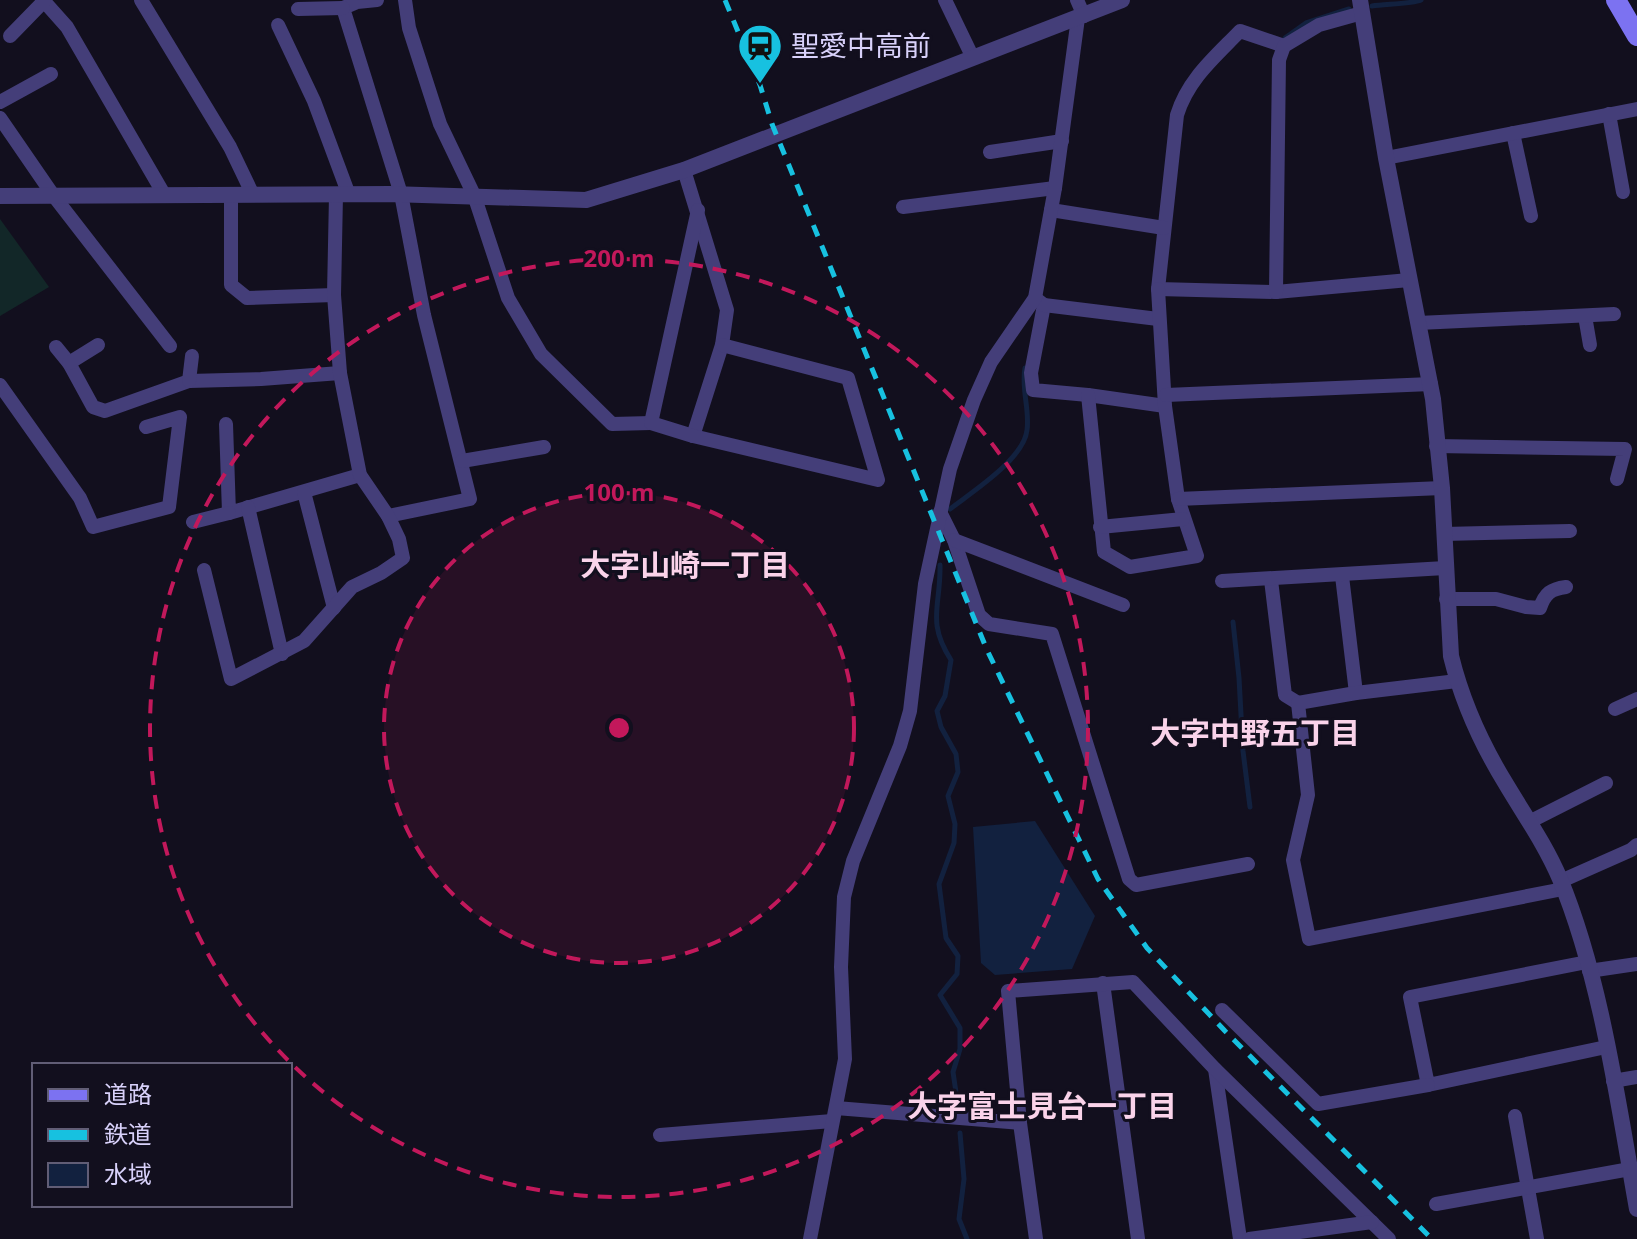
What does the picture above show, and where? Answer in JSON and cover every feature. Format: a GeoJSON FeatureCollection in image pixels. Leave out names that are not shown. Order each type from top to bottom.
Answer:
{"type":"FeatureCollection","features":[{"type":"Feature","properties":{"kind":"main road"},"geometry":{"type":"LineString","coordinates":[[1616,0],[1637,36]]}},
{"type":"Feature","properties":{"kind":"street"},"geometry":{"type":"LineString","coordinates":[[141,0],[230,147],[253,195]]}},
{"type":"Feature","properties":{"kind":"street"},"geometry":{"type":"LineString","coordinates":[[298,9],[343,8],[357,2],[377,0]]}},
{"type":"Feature","properties":{"kind":"street"},"geometry":{"type":"LineString","coordinates":[[405,0],[409,28],[440,124],[474,195],[508,298],[541,354],[612,424],[651,423],[878,480],[848,378],[722,345]]}},
{"type":"Feature","properties":{"kind":"street"},"geometry":{"type":"LineString","coordinates":[[945,0],[973,58]]}},
{"type":"Feature","properties":{"kind":"street"},"geometry":{"type":"LineString","coordinates":[[0,196],[401,194],[586,200],[684,170],[973,58],[1080,11],[1122,0]]}},
{"type":"Feature","properties":{"kind":"street"},"geometry":{"type":"LineString","coordinates":[[10,36],[44,1],[67,27],[165,196]]}},
{"type":"Feature","properties":{"kind":"street"},"geometry":{"type":"LineString","coordinates":[[1276,292],[1279,60],[1284,46],[1319,25],[1361,7],[1386,158],[1431,384],[1442,488],[1451,656],[1473,721],[1505,783],[1531,821],[1562,885],[1588,966],[1637,1209]]}},
{"type":"Feature","properties":{"kind":"street"},"geometry":{"type":"LineString","coordinates":[[343,8],[401,194],[424,315],[470,499],[388,516]]}},
{"type":"Feature","properties":{"kind":"street"},"geometry":{"type":"LineString","coordinates":[[1080,11],[1039,302],[1031,373],[1033,390],[1166,401],[1431,384]]}},
{"type":"Feature","properties":{"kind":"street"},"geometry":{"type":"LineString","coordinates":[[204,570],[231,679],[304,641],[352,587],[403,558],[399,539],[388,516],[360,475],[340,373],[334,295],[342,195],[314,101],[278,25]]}},
{"type":"Feature","properties":{"kind":"street"},"geometry":{"type":"LineString","coordinates":[[1088,395],[1104,552],[1130,567],[1197,556],[1178,499],[1158,319],[1158,289],[1177,115],[1183,95],[1195,78],[1240,31],[1284,46]]}},
{"type":"Feature","properties":{"kind":"street"},"geometry":{"type":"LineString","coordinates":[[0,102],[51,74]]}},
{"type":"Feature","properties":{"kind":"street"},"geometry":{"type":"LineString","coordinates":[[1386,158],[1637,109]]}},
{"type":"Feature","properties":{"kind":"street"},"geometry":{"type":"LineString","coordinates":[[1609,114],[1623,192]]}},
{"type":"Feature","properties":{"kind":"street"},"geometry":{"type":"LineString","coordinates":[[0,118],[53,195],[170,346]]}},
{"type":"Feature","properties":{"kind":"street"},"geometry":{"type":"LineString","coordinates":[[1513,133],[1531,216]]}},
{"type":"Feature","properties":{"kind":"street"},"geometry":{"type":"LineString","coordinates":[[990,152],[1062,141]]}},
{"type":"Feature","properties":{"kind":"street"},"geometry":{"type":"LineString","coordinates":[[684,170],[727,310],[722,345],[693,436]]}},
{"type":"Feature","properties":{"kind":"street"},"geometry":{"type":"LineString","coordinates":[[903,207],[1055,188]]}},
{"type":"Feature","properties":{"kind":"street"},"geometry":{"type":"LineString","coordinates":[[231,195],[231,285],[247,298],[334,295]]}},
{"type":"Feature","properties":{"kind":"street"},"geometry":{"type":"LineString","coordinates":[[651,423],[698,210]]}},
{"type":"Feature","properties":{"kind":"street"},"geometry":{"type":"LineString","coordinates":[[1051,210],[1164,228]]}},
{"type":"Feature","properties":{"kind":"street"},"geometry":{"type":"LineString","coordinates":[[1158,289],[1276,292],[1409,280]]}},
{"type":"Feature","properties":{"kind":"street"},"geometry":{"type":"LineString","coordinates":[[1039,302],[1158,319]]}},
{"type":"Feature","properties":{"kind":"street"},"geometry":{"type":"LineString","coordinates":[[810,1239],[845,1059],[841,967],[844,897],[853,861],[900,746],[910,711],[925,584],[950,469],[991,362],[1039,302]]}},
{"type":"Feature","properties":{"kind":"street"},"geometry":{"type":"LineString","coordinates":[[1418,323],[1614,314]]}},
{"type":"Feature","properties":{"kind":"street"},"geometry":{"type":"LineString","coordinates":[[1585,316],[1590,345]]}},
{"type":"Feature","properties":{"kind":"street"},"geometry":{"type":"LineString","coordinates":[[69,363],[98,345]]}},
{"type":"Feature","properties":{"kind":"street"},"geometry":{"type":"LineString","coordinates":[[56,347],[69,363],[93,407],[105,411],[189,381],[340,373]]}},
{"type":"Feature","properties":{"kind":"street"},"geometry":{"type":"LineString","coordinates":[[189,381],[192,356]]}},
{"type":"Feature","properties":{"kind":"street"},"geometry":{"type":"LineString","coordinates":[[0,385],[80,498],[93,527],[169,507],[180,417],[146,427]]}},
{"type":"Feature","properties":{"kind":"street"},"geometry":{"type":"LineString","coordinates":[[226,424],[229,513]]}},
{"type":"Feature","properties":{"kind":"street"},"geometry":{"type":"LineString","coordinates":[[1436,446],[1625,449],[1617,479]]}},
{"type":"Feature","properties":{"kind":"street"},"geometry":{"type":"LineString","coordinates":[[462,461],[544,447]]}},
{"type":"Feature","properties":{"kind":"street"},"geometry":{"type":"LineString","coordinates":[[193,522],[360,475]]}},
{"type":"Feature","properties":{"kind":"street"},"geometry":{"type":"LineString","coordinates":[[1178,499],[1442,488]]}},
{"type":"Feature","properties":{"kind":"street"},"geometry":{"type":"LineString","coordinates":[[304,492],[334,608]]}},
{"type":"Feature","properties":{"kind":"street"},"geometry":{"type":"LineString","coordinates":[[248,507],[282,654]]}},
{"type":"Feature","properties":{"kind":"street"},"geometry":{"type":"LineString","coordinates":[[940,512],[954,540],[979,615],[989,624],[1052,634],[1129,879],[1136,885],[1248,864]]}},
{"type":"Feature","properties":{"kind":"street"},"geometry":{"type":"LineString","coordinates":[[1100,527],[1183,519]]}},
{"type":"Feature","properties":{"kind":"street"},"geometry":{"type":"LineString","coordinates":[[1444,534],[1570,531]]}},
{"type":"Feature","properties":{"kind":"street"},"geometry":{"type":"LineString","coordinates":[[954,540],[1123,605]]}},
{"type":"Feature","properties":{"kind":"street"},"geometry":{"type":"LineString","coordinates":[[1222,581],[1445,568]]}},
{"type":"Feature","properties":{"kind":"street"},"geometry":{"type":"LineString","coordinates":[[1342,576],[1356,693]]}},
{"type":"Feature","properties":{"kind":"street"},"geometry":{"type":"LineString","coordinates":[[1271,580],[1285,695],[1298,703],[1457,681]]}},
{"type":"Feature","properties":{"kind":"street"},"geometry":{"type":"LineString","coordinates":[[1446,599],[1496,599],[1540,608],[1544,596],[1552,589],[1566,587]]}},
{"type":"Feature","properties":{"kind":"street"},"geometry":{"type":"LineString","coordinates":[[1615,709],[1637,699]]}},
{"type":"Feature","properties":{"kind":"street"},"geometry":{"type":"LineString","coordinates":[[1298,703],[1308,795],[1293,860],[1309,939],[1562,885],[1637,845]]}},
{"type":"Feature","properties":{"kind":"street"},"geometry":{"type":"LineString","coordinates":[[1531,821],[1606,783]]}},
{"type":"Feature","properties":{"kind":"street"},"geometry":{"type":"LineString","coordinates":[[1428,1085],[1410,997],[1588,966],[1637,964]]}},
{"type":"Feature","properties":{"kind":"street"},"geometry":{"type":"LineString","coordinates":[[1036,1239],[1020,1123],[1008,991],[1133,982],[1215,1069],[1389,1239]]}},
{"type":"Feature","properties":{"kind":"street"},"geometry":{"type":"LineString","coordinates":[[1103,983],[1138,1239]]}},
{"type":"Feature","properties":{"kind":"street"},"geometry":{"type":"LineString","coordinates":[[1222,1010],[1318,1104],[1428,1085],[1606,1047]]}},
{"type":"Feature","properties":{"kind":"street"},"geometry":{"type":"LineString","coordinates":[[1215,1069],[1240,1239]]}},
{"type":"Feature","properties":{"kind":"street"},"geometry":{"type":"LineString","coordinates":[[1613,1081],[1637,1077]]}},
{"type":"Feature","properties":{"kind":"street"},"geometry":{"type":"LineString","coordinates":[[660,1135],[834,1114],[1020,1123]]}},
{"type":"Feature","properties":{"kind":"street"},"geometry":{"type":"LineString","coordinates":[[1515,1116],[1537,1239]]}},
{"type":"Feature","properties":{"kind":"street"},"geometry":{"type":"LineString","coordinates":[[1436,1204],[1630,1169]]}},
{"type":"Feature","properties":{"kind":"street"},"geometry":{"type":"LineString","coordinates":[[1249,1239],[1303,1235],[1372,1222]]}},
{"type":"Feature","properties":{"kind":"green space"},"geometry":{"type":"Polygon","coordinates":[[[0,219],[49,287],[0,316],[0,219]]]}},
{"type":"Feature","properties":{"kind":"water"},"geometry":{"type":"Polygon","coordinates":[[[1035,821],[1095,916],[1072,969],[995,975],[981,963],[973,827],[1035,821]]]}},
{"type":"Feature","properties":{"kind":"waterway"},"geometry":{"type":"LineString","coordinates":[[1372,6],[1421,0]]}},
{"type":"Feature","properties":{"kind":"waterway"},"geometry":{"type":"LineString","coordinates":[[1285,38],[1306,23],[1349,9]]}},
{"type":"Feature","properties":{"kind":"waterway"},"geometry":{"type":"LineString","coordinates":[[950,509],[996,474],[1024,441],[1028,422],[1025,368]]}},
{"type":"Feature","properties":{"kind":"waterway"},"geometry":{"type":"LineString","coordinates":[[940,565],[937,624],[951,660],[945,696],[937,711],[941,727],[956,754],[958,772],[948,796],[955,824],[954,843],[939,884],[946,938],[958,956],[957,974],[940,995],[960,1028],[960,1049],[953,1072],[958,1106]]}},
{"type":"Feature","properties":{"kind":"waterway"},"geometry":{"type":"LineString","coordinates":[[1233,622],[1250,807]]}},
{"type":"Feature","properties":{"kind":"waterway"},"geometry":{"type":"LineString","coordinates":[[960,1133],[964,1179],[959,1219],[967,1239]]}},
{"type":"Feature","properties":{"kind":"railway"},"geometry":{"type":"LineString","coordinates":[[725,0],[760,85],[772,124],[987,650],[1098,879],[1147,948],[1432,1239]]}},
{"type":"Feature","properties":{"kind":"place","name":"聖愛中高前"},"geometry":{"type":"Point","coordinates":[760,85]}},
{"type":"Feature","properties":{"kind":"district","name":"大字山崎一丁目"},"geometry":{"type":"Point","coordinates":[685,566]}},
{"type":"Feature","properties":{"kind":"district","name":"大字中野五丁目"},"geometry":{"type":"Point","coordinates":[1255,734]}},
{"type":"Feature","properties":{"kind":"district","name":"大字富士見台一丁目"},"geometry":{"type":"Point","coordinates":[1042,1107]}}]}
